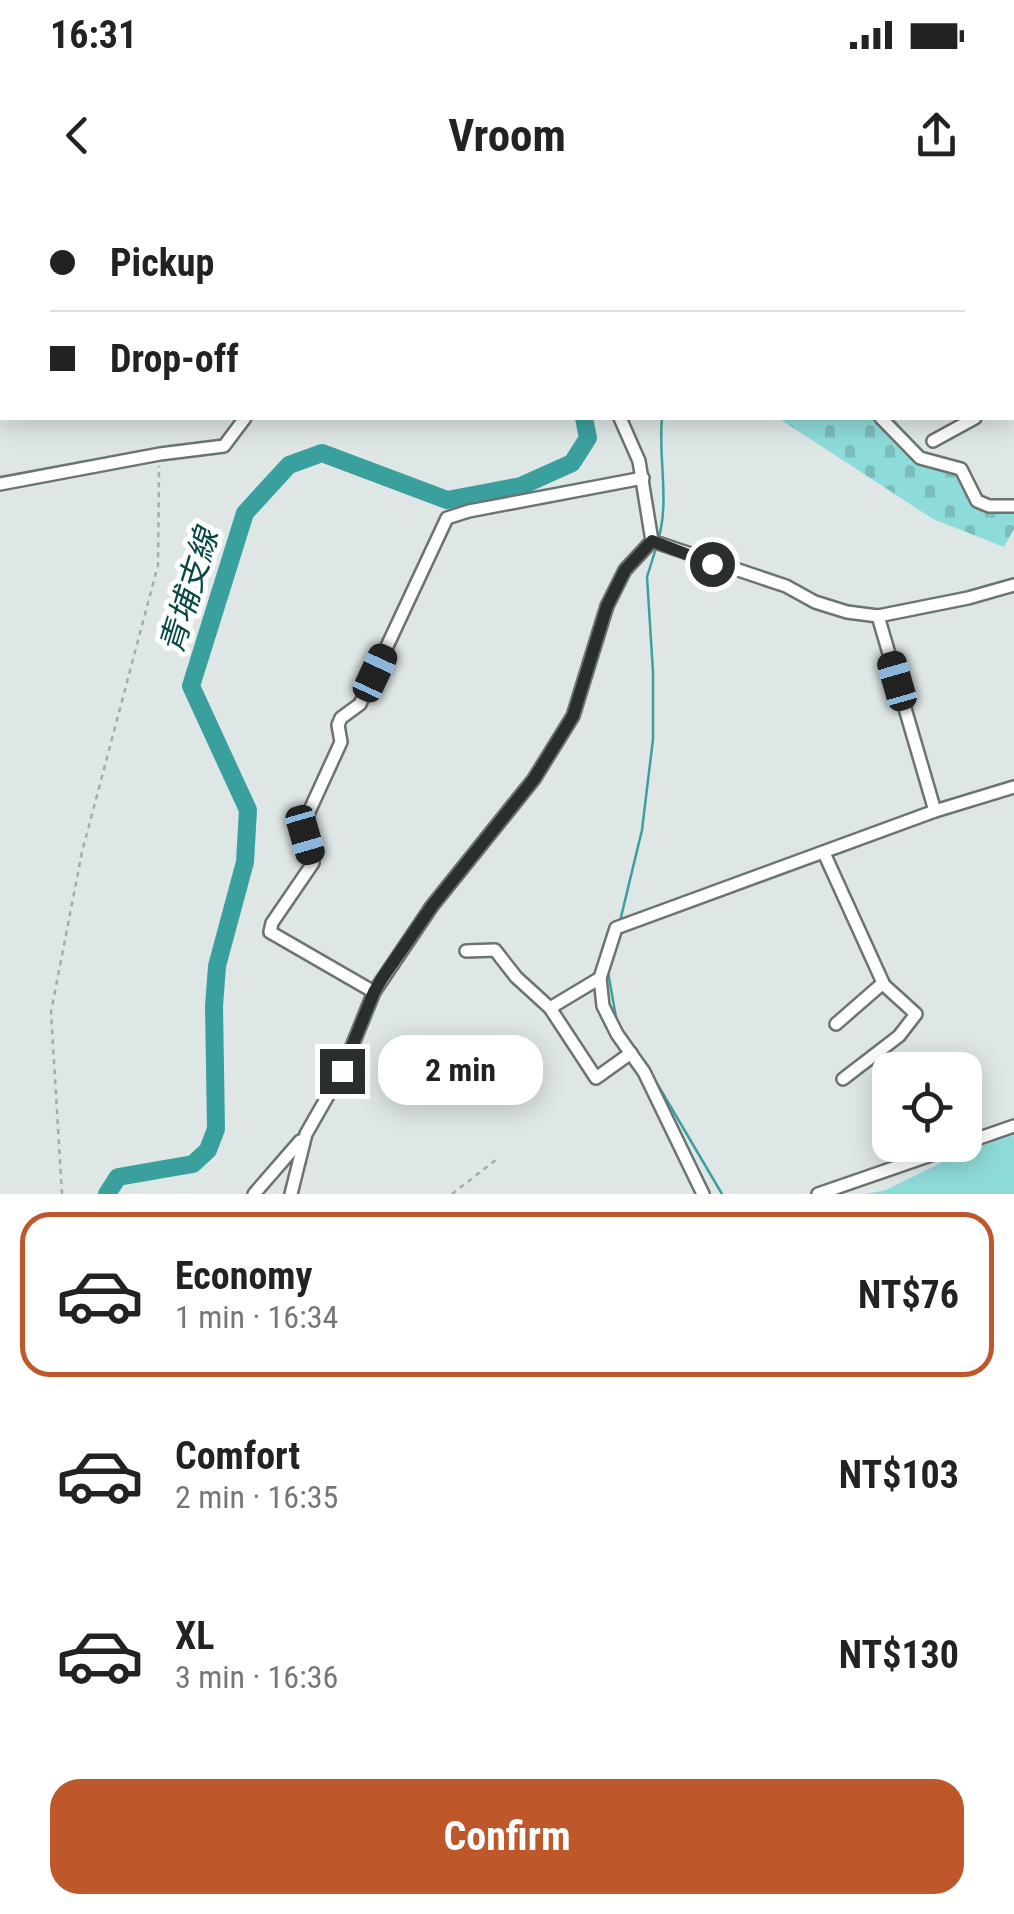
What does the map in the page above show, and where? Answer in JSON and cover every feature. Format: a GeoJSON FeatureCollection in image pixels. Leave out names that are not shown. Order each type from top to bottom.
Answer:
{"type":"FeatureCollection","features":[{"type":"Feature","properties":{"kind":"street"},"geometry":{"type":"LineString","coordinates":[[1,481],[224,446],[244,420]]}},
{"type":"Feature","properties":{"kind":"street"},"geometry":{"type":"LineString","coordinates":[[621,420],[643,478],[658,543]]}},
{"type":"Feature","properties":{"kind":"street"},"geometry":{"type":"LineString","coordinates":[[883,420],[920,458],[962,469],[977,501],[989,506],[1014,506]]}},
{"type":"Feature","properties":{"kind":"street"},"geometry":{"type":"LineString","coordinates":[[933,441],[971,420]]}},
{"type":"Feature","properties":{"kind":"street"},"geometry":{"type":"LineString","coordinates":[[374,992],[270,932],[272,922],[313,863],[305,824],[342,742],[338,725],[360,704],[447,518],[643,478]]}},
{"type":"Feature","properties":{"kind":"street"},"geometry":{"type":"LineString","coordinates":[[658,543],[786,586],[831,607],[878,616],[1014,585]]}},
{"type":"Feature","properties":{"kind":"street"},"geometry":{"type":"LineString","coordinates":[[254,1194],[306,1134],[342,1071],[374,992],[432,906],[534,779],[564,732],[578,702],[607,606],[625,570],[658,543]]}},
{"type":"Feature","properties":{"kind":"street"},"geometry":{"type":"LineString","coordinates":[[878,616],[935,812]]}},
{"type":"Feature","properties":{"kind":"street"},"geometry":{"type":"LineString","coordinates":[[702,1194],[644,1072],[604,1006],[600,978],[616,928],[1014,787]]}},
{"type":"Feature","properties":{"kind":"street"},"geometry":{"type":"LineString","coordinates":[[824,853],[884,983],[916,1014],[899,1036],[843,1079]]}},
{"type":"Feature","properties":{"kind":"street"},"geometry":{"type":"LineString","coordinates":[[466,951],[495,950],[516,977],[550,1008],[596,1078],[631,1053]]}},
{"type":"Feature","properties":{"kind":"street"},"geometry":{"type":"LineString","coordinates":[[550,1008],[600,978]]}},
{"type":"Feature","properties":{"kind":"street"},"geometry":{"type":"LineString","coordinates":[[836,1024],[884,983]]}},
{"type":"Feature","properties":{"kind":"street"},"geometry":{"type":"LineString","coordinates":[[982,1137],[1014,1126]]}},
{"type":"Feature","properties":{"kind":"street"},"geometry":{"type":"LineString","coordinates":[[291,1194],[306,1134]]}},
{"type":"Feature","properties":{"kind":"street"},"geometry":{"type":"LineString","coordinates":[[818,1194],[911,1162]]}},
{"type":"Feature","properties":{"kind":"path"},"geometry":{"type":"LineString","coordinates":[[62,1194],[51,1012],[82,852],[158,565],[160,454]]}},
{"type":"Feature","properties":{"kind":"path"},"geometry":{"type":"LineString","coordinates":[[452,1194],[497,1159]]}},
{"type":"Feature","properties":{"kind":"green space"},"geometry":{"type":"Polygon","coordinates":[[[781,420],[896,420],[922,452],[965,464],[985,499],[1014,505],[1014,529],[1004,547],[933,519],[781,420]]]}},
{"type":"Feature","properties":{"kind":"green space"},"geometry":{"type":"Polygon","coordinates":[[[1014,1135],[1014,1194],[866,1194],[886,1190],[943,1162],[982,1162],[982,1146],[1014,1135]]]}},
{"type":"Feature","properties":{"kind":"waterway","name":"青埔支線"},"geometry":{"type":"LineString","coordinates":[[107,1194],[118,1177],[193,1164],[208,1150],[216,1129],[217,966],[245,862],[248,810],[191,686],[245,513],[289,465],[322,453],[447,500],[521,486],[572,463],[588,438],[584,420]]}},
{"type":"Feature","properties":{"kind":"waterway"},"geometry":{"type":"LineString","coordinates":[[658,540],[663,511],[662,420]]}},
{"type":"Feature","properties":{"kind":"waterway"},"geometry":{"type":"LineString","coordinates":[[621,917],[642,830],[653,739],[647,577],[656,548]]}},
{"type":"Feature","properties":{"kind":"waterway"},"geometry":{"type":"LineString","coordinates":[[608,972],[617,1023],[636,1051]]}},
{"type":"Feature","properties":{"kind":"waterway"},"geometry":{"type":"LineString","coordinates":[[652,1075],[722,1194]]}},
{"type":"Feature","properties":{"kind":"route"},"geometry":{"type":"LineString","coordinates":[[342,1071],[383,977],[432,906],[534,779],[573,716],[607,606],[625,570],[652,541],[712,564]]}}]}
